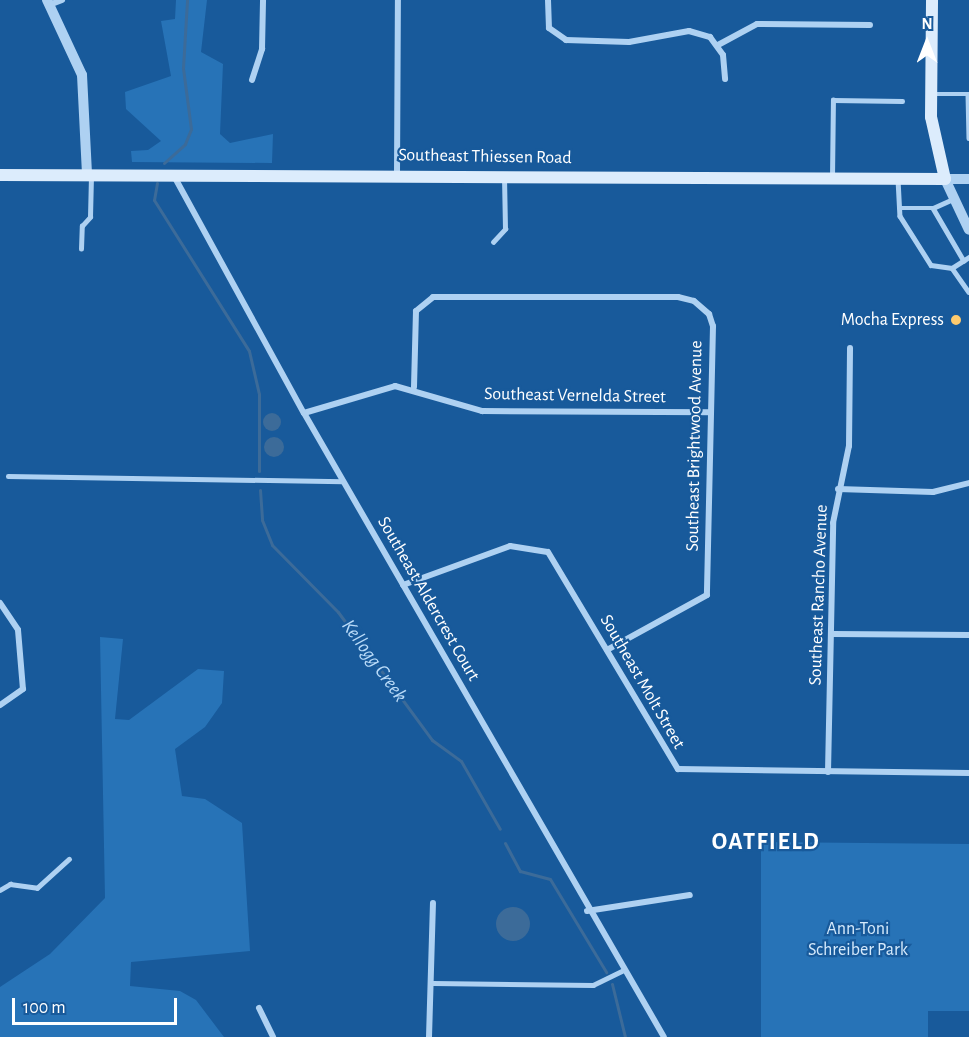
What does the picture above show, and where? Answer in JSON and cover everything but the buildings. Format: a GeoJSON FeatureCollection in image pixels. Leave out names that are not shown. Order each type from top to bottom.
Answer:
{"type":"FeatureCollection","features":[{"type":"Feature","properties":{"kind":"main road"},"geometry":{"type":"LineString","coordinates":[[932,0],[930,94],[945,179]]}},
{"type":"Feature","properties":{"kind":"main road","name":"Southeast Thiessen Road"},"geometry":{"type":"LineString","coordinates":[[0,175],[172,173],[945,179]]}},
{"type":"Feature","properties":{"kind":"street"},"geometry":{"type":"LineString","coordinates":[[62,0],[48,2],[82,75],[89,173]]}},
{"type":"Feature","properties":{"kind":"street"},"geometry":{"type":"LineString","coordinates":[[252,80],[262,49],[263,0]]}},
{"type":"Feature","properties":{"kind":"street"},"geometry":{"type":"LineString","coordinates":[[397,174],[398,0]]}},
{"type":"Feature","properties":{"kind":"street"},"geometry":{"type":"LineString","coordinates":[[548,0],[555,35],[629,42],[689,31],[718,45]]}},
{"type":"Feature","properties":{"kind":"street"},"geometry":{"type":"LineString","coordinates":[[718,45],[757,24],[870,26]]}},
{"type":"Feature","properties":{"kind":"street"},"geometry":{"type":"LineString","coordinates":[[718,45],[725,79]]}},
{"type":"Feature","properties":{"kind":"street","name":"Southeast Aldercrest Court"},"geometry":{"type":"LineString","coordinates":[[172,173],[304,413],[587,910],[664,1037]]}},
{"type":"Feature","properties":{"kind":"street"},"geometry":{"type":"LineString","coordinates":[[945,179],[969,230]]}},
{"type":"Feature","properties":{"kind":"street","name":"Southeast Thiessen Road"},"geometry":{"type":"LineString","coordinates":[[945,179],[969,179]]}},
{"type":"Feature","properties":{"kind":"street","name":"Southeast Brightwood Avenue"},"geometry":{"type":"LineString","coordinates":[[414,387],[416,311],[433,297],[678,297],[700,305],[711,320],[707,595],[607,650]]}},
{"type":"Feature","properties":{"kind":"street","name":"Southeast Rancho Avenue"},"geometry":{"type":"LineString","coordinates":[[828,772],[838,489],[849,446],[850,348]]}},
{"type":"Feature","properties":{"kind":"street","name":"Southeast Vernelda Street"},"geometry":{"type":"LineString","coordinates":[[304,413],[383,387],[414,387],[482,411],[711,412]]}},
{"type":"Feature","properties":{"kind":"street"},"geometry":{"type":"LineString","coordinates":[[838,489],[933,492],[969,483]]}},
{"type":"Feature","properties":{"kind":"street","name":"Southeast Molt Street"},"geometry":{"type":"LineString","coordinates":[[403,585],[510,546],[535,546],[557,561],[678,769],[969,773]]}},
{"type":"Feature","properties":{"kind":"street"},"geometry":{"type":"LineString","coordinates":[[0,603],[18,630],[23,689],[0,705]]}},
{"type":"Feature","properties":{"kind":"street"},"geometry":{"type":"LineString","coordinates":[[833,634],[969,635]]}},
{"type":"Feature","properties":{"kind":"street"},"geometry":{"type":"LineString","coordinates":[[587,910],[690,895]]}},
{"type":"Feature","properties":{"kind":"street"},"geometry":{"type":"LineString","coordinates":[[429,1037],[433,983],[433,903]]}},
{"type":"Feature","properties":{"kind":"street"},"geometry":{"type":"LineString","coordinates":[[259,1008],[273,1037]]}},
{"type":"Feature","properties":{"kind":"lane"},"geometry":{"type":"LineString","coordinates":[[930,94],[968,94],[969,138]]}},
{"type":"Feature","properties":{"kind":"lane"},"geometry":{"type":"LineString","coordinates":[[832,178],[833,100],[903,101]]}},
{"type":"Feature","properties":{"kind":"lane"},"geometry":{"type":"LineString","coordinates":[[81,249],[82,226],[90,217],[89,173]]}},
{"type":"Feature","properties":{"kind":"lane"},"geometry":{"type":"LineString","coordinates":[[493,242],[505,229],[504,175]]}},
{"type":"Feature","properties":{"kind":"lane"},"geometry":{"type":"LineString","coordinates":[[898,179],[899,208],[916,248],[931,265],[952,268],[966,259],[933,208]]}},
{"type":"Feature","properties":{"kind":"lane"},"geometry":{"type":"LineString","coordinates":[[899,208],[933,208],[953,199]]}},
{"type":"Feature","properties":{"kind":"lane"},"geometry":{"type":"LineString","coordinates":[[952,268],[969,292]]}},
{"type":"Feature","properties":{"kind":"lane"},"geometry":{"type":"LineString","coordinates":[[8,476],[343,481]]}},
{"type":"Feature","properties":{"kind":"lane"},"geometry":{"type":"LineString","coordinates":[[0,890],[10,884],[37,888],[69,859]]}},
{"type":"Feature","properties":{"kind":"lane"},"geometry":{"type":"LineString","coordinates":[[433,983],[593,986],[622,971]]}},
{"type":"Feature","properties":{"kind":"green space"},"geometry":{"type":"Polygon","coordinates":[[[176,0],[207,0],[201,52],[223,64],[220,134],[230,143],[273,134],[272,163],[132,162],[131,151],[148,150],[161,141],[126,109],[125,92],[171,76],[161,21],[175,19],[176,0]]]}},
{"type":"Feature","properties":{"kind":"green space"},"geometry":{"type":"Polygon","coordinates":[[[100,637],[123,639],[115,719],[129,720],[198,669],[224,671],[222,703],[205,727],[175,749],[182,796],[205,799],[242,823],[250,951],[131,962],[130,986],[180,991],[196,1000],[224,1037],[0,1037],[0,987],[50,954],[105,898],[100,637]]]}},
{"type":"Feature","properties":{"kind":"green space","name":"Ann-Toni Schreiber Park"},"geometry":{"type":"Polygon","coordinates":[[[761,842],[969,844],[969,1011],[928,1011],[928,1037],[761,1037],[761,842]]]}},
{"type":"Feature","properties":{"kind":"shaded area"},"geometry":{"type":"Polygon","coordinates":[[[272,413],[278,416],[281,422],[278,428],[272,431],[266,428],[263,422],[266,416],[272,413]]]}},
{"type":"Feature","properties":{"kind":"shaded area"},"geometry":{"type":"Polygon","coordinates":[[[270,437],[278,437],[284,443],[284,451],[278,457],[270,457],[264,451],[264,443],[270,437]]]}},
{"type":"Feature","properties":{"kind":"shaded area"},"geometry":{"type":"Polygon","coordinates":[[[513,907],[525,912],[530,924],[525,936],[513,941],[501,936],[496,924],[501,912],[513,907]]]}},
{"type":"Feature","properties":{"kind":"waterway","name":"Kellogg Creek"},"geometry":{"type":"LineString","coordinates":[[164,163],[185,144],[191,129],[183,68],[187,0]]}},
{"type":"Feature","properties":{"kind":"waterway","name":"Kellogg Creek"},"geometry":{"type":"LineString","coordinates":[[157,183],[154,200],[249,351],[259,394],[259,471]]}},
{"type":"Feature","properties":{"kind":"waterway","name":"Kellogg Creek"},"geometry":{"type":"LineString","coordinates":[[260,490],[262,520],[272,545],[338,612],[432,740],[461,761],[500,829]]}},
{"type":"Feature","properties":{"kind":"waterway","name":"Kellogg Creek"},"geometry":{"type":"LineString","coordinates":[[505,843],[520,871],[550,879],[606,972]]}},
{"type":"Feature","properties":{"kind":"waterway","name":"Kellogg Creek"},"geometry":{"type":"LineString","coordinates":[[612,984],[625,1037]]}},
{"type":"Feature","properties":{"kind":"place","name":"Mocha Express"},"geometry":{"type":"Point","coordinates":[956,320]}},
{"type":"Feature","properties":{"kind":"district","name":"OATFIELD"},"geometry":{"type":"Point","coordinates":[766,843]}}]}
